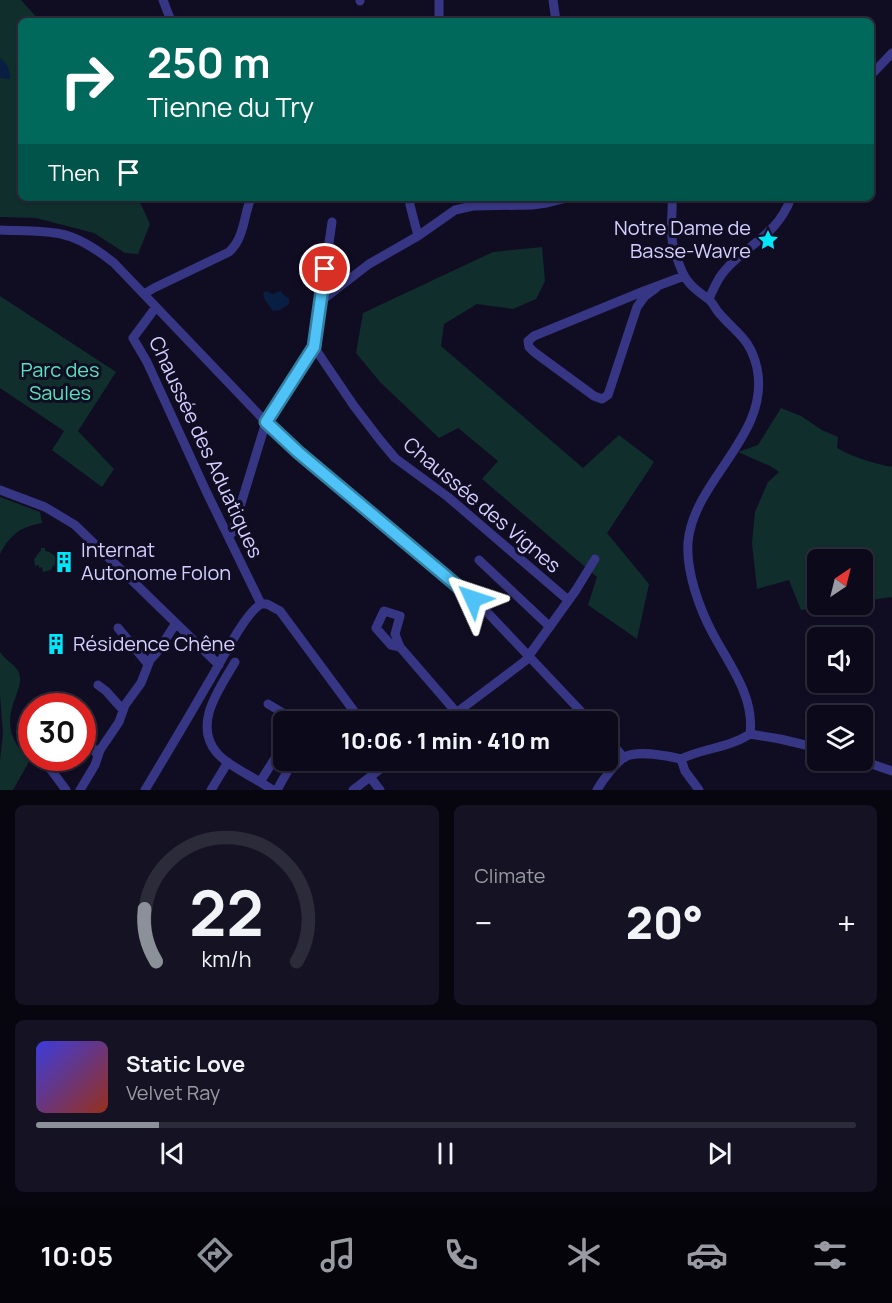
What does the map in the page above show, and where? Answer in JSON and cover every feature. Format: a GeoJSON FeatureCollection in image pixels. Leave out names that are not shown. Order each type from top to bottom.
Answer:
{"type":"FeatureCollection","features":[{"type":"Feature","properties":{"kind":"street"},"geometry":{"type":"LineString","coordinates":[[163,0],[170,18]]}},
{"type":"Feature","properties":{"kind":"street"},"geometry":{"type":"LineString","coordinates":[[439,0],[439,18]]}},
{"type":"Feature","properties":{"kind":"street"},"geometry":{"type":"LineString","coordinates":[[553,0],[556,18]]}},
{"type":"Feature","properties":{"kind":"street"},"geometry":{"type":"LineString","coordinates":[[874,72],[892,53]]}},
{"type":"Feature","properties":{"kind":"street"},"geometry":{"type":"LineString","coordinates":[[144,294],[223,256],[234,248],[241,236],[250,201]]}},
{"type":"Feature","properties":{"kind":"street"},"geometry":{"type":"LineString","coordinates":[[410,201],[418,236]]}},
{"type":"Feature","properties":{"kind":"street"},"geometry":{"type":"LineString","coordinates":[[321,301],[369,264],[418,236],[448,213],[459,208],[532,206],[555,201]]}},
{"type":"Feature","properties":{"kind":"street"},"geometry":{"type":"LineString","coordinates":[[672,201],[672,241],[684,276],[696,291],[710,299],[719,313],[742,335],[757,370],[759,389],[756,403],[746,429],[699,505],[690,531],[688,557],[702,611],[747,701],[751,718],[750,734]]}},
{"type":"Feature","properties":{"kind":"street"},"geometry":{"type":"LineString","coordinates":[[710,299],[720,276],[735,260],[773,229],[790,201]]}},
{"type":"Feature","properties":{"kind":"street"},"geometry":{"type":"LineString","coordinates":[[228,536],[232,533],[266,422],[314,347],[332,222]]}},
{"type":"Feature","properties":{"kind":"street"},"geometry":{"type":"LineString","coordinates":[[0,230],[62,234],[80,240],[114,263],[266,422],[298,452],[467,594],[492,617],[581,711]]}},
{"type":"Feature","properties":{"kind":"street"},"geometry":{"type":"LineString","coordinates":[[656,288],[645,296],[637,307],[608,395],[602,399],[594,396],[528,347],[528,341],[534,336],[684,276]]}},
{"type":"Feature","properties":{"kind":"street","name":"Chaussée des Aduatiques"},"geometry":{"type":"LineString","coordinates":[[156,308],[133,338],[147,362],[261,604]]}},
{"type":"Feature","properties":{"kind":"street","name":"Chaussée des Vignes"},"geometry":{"type":"LineString","coordinates":[[314,347],[354,406],[395,458],[448,497],[568,600]]}},
{"type":"Feature","properties":{"kind":"street"},"geometry":{"type":"LineString","coordinates":[[0,490],[45,507],[75,525],[176,623],[225,680]]}},
{"type":"Feature","properties":{"kind":"street"},"geometry":{"type":"LineString","coordinates":[[460,711],[529,657],[595,559]]}},
{"type":"Feature","properties":{"kind":"street"},"geometry":{"type":"LineString","coordinates":[[479,560],[550,627]]}},
{"type":"Feature","properties":{"kind":"street"},"geometry":{"type":"LineString","coordinates":[[146,790],[251,613],[261,604],[267,604],[280,611],[354,711]]}},
{"type":"Feature","properties":{"kind":"street"},"geometry":{"type":"LineString","coordinates":[[80,790],[106,740],[119,722],[123,710],[141,683],[148,664],[176,623]]}},
{"type":"Feature","properties":{"kind":"street"},"geometry":{"type":"LineString","coordinates":[[118,628],[148,664]]}},
{"type":"Feature","properties":{"kind":"street"},"geometry":{"type":"LineString","coordinates":[[400,646],[455,711]]}},
{"type":"Feature","properties":{"kind":"street"},"geometry":{"type":"LineString","coordinates":[[235,662],[210,707],[209,738],[218,754],[228,762],[275,790],[287,771]]}},
{"type":"Feature","properties":{"kind":"street"},"geometry":{"type":"LineString","coordinates":[[98,685],[123,710]]}},
{"type":"Feature","properties":{"kind":"street"},"geometry":{"type":"LineString","coordinates":[[206,687],[217,693]]}},
{"type":"Feature","properties":{"kind":"street"},"geometry":{"type":"LineString","coordinates":[[268,704],[280,711]]}},
{"type":"Feature","properties":{"kind":"street"},"geometry":{"type":"LineString","coordinates":[[597,790],[624,758],[638,754],[681,759],[737,741],[750,734],[807,745]]}},
{"type":"Feature","properties":{"kind":"street"},"geometry":{"type":"LineString","coordinates":[[618,751],[624,758]]}},
{"type":"Feature","properties":{"kind":"street"},"geometry":{"type":"LineString","coordinates":[[681,759],[685,771],[699,790]]}},
{"type":"Feature","properties":{"kind":"street"},"geometry":{"type":"LineString","coordinates":[[211,790],[228,762]]}},
{"type":"Feature","properties":{"kind":"street"},"geometry":{"type":"LineString","coordinates":[[260,782],[273,762]]}},
{"type":"Feature","properties":{"kind":"street"},"geometry":{"type":"LineString","coordinates":[[873,764],[892,771]]}},
{"type":"Feature","properties":{"kind":"street"},"geometry":{"type":"LineString","coordinates":[[52,771],[66,790]]}},
{"type":"Feature","properties":{"kind":"street"},"geometry":{"type":"LineString","coordinates":[[353,790],[378,771]]}},
{"type":"Feature","properties":{"kind":"street"},"geometry":{"type":"LineString","coordinates":[[370,777],[380,790]]}},
{"type":"Feature","properties":{"kind":"green space"},"geometry":{"type":"Polygon","coordinates":[[[0,0],[21,0],[37,18],[18,18],[18,201],[139,201],[150,224],[138,254],[125,253],[94,233],[36,218],[0,217],[0,0]]]}},
{"type":"Feature","properties":{"kind":"green space"},"geometry":{"type":"Polygon","coordinates":[[[542,247],[545,281],[536,299],[513,309],[477,304],[444,324],[441,346],[583,468],[619,435],[654,462],[607,533],[649,584],[637,639],[588,605],[597,577],[482,479],[498,461],[458,428],[439,438],[380,382],[356,353],[363,313],[493,252],[542,247]]]}},
{"type":"Feature","properties":{"kind":"green space","name":"Parc des Saules"},"geometry":{"type":"Polygon","coordinates":[[[0,296],[116,372],[78,431],[114,469],[102,487],[52,450],[64,431],[0,388],[0,296]]]}},
{"type":"Feature","properties":{"kind":"green space"},"geometry":{"type":"Polygon","coordinates":[[[781,408],[801,416],[822,430],[838,437],[837,448],[850,455],[892,467],[892,597],[873,600],[873,549],[807,549],[807,609],[801,610],[789,580],[757,589],[752,543],[755,512],[768,482],[779,472],[738,452],[758,445],[781,408]]]}},
{"type":"Feature","properties":{"kind":"green space"},"geometry":{"type":"Polygon","coordinates":[[[0,497],[40,512],[42,523],[17,533],[8,541],[0,554],[0,497]]]}},
{"type":"Feature","properties":{"kind":"green space"},"geometry":{"type":"Polygon","coordinates":[[[41,548],[45,548],[45,551],[54,556],[57,555],[58,562],[51,570],[43,572],[42,567],[35,566],[34,559],[41,548]]]}},
{"type":"Feature","properties":{"kind":"green space"},"geometry":{"type":"Polygon","coordinates":[[[0,652],[15,667],[20,679],[10,723],[13,738],[18,746],[18,771],[24,771],[13,790],[0,790],[3,733],[0,652]]]}},
{"type":"Feature","properties":{"kind":"water"},"geometry":{"type":"Polygon","coordinates":[[[0,58],[7,65],[11,77],[9,79],[0,78],[0,58]]]}},
{"type":"Feature","properties":{"kind":"water"},"geometry":{"type":"Polygon","coordinates":[[[266,291],[272,294],[280,291],[289,298],[289,304],[280,310],[273,311],[265,300],[263,293],[266,291]]]}},
{"type":"Feature","properties":{"kind":"place","name":"Notre Dame de Basse-Wavre"},"geometry":{"type":"Point","coordinates":[768,240]}},
{"type":"Feature","properties":{"kind":"place","name":"Internat Autonome Folon"},"geometry":{"type":"Point","coordinates":[64,562]}},
{"type":"Feature","properties":{"kind":"place","name":"Résidence Chêne"},"geometry":{"type":"Point","coordinates":[56,644]}},
{"type":"Feature","properties":{"kind":"route"},"geometry":{"type":"LineString","coordinates":[[325,269],[314,347],[266,422],[298,452],[473,599]]}}]}
